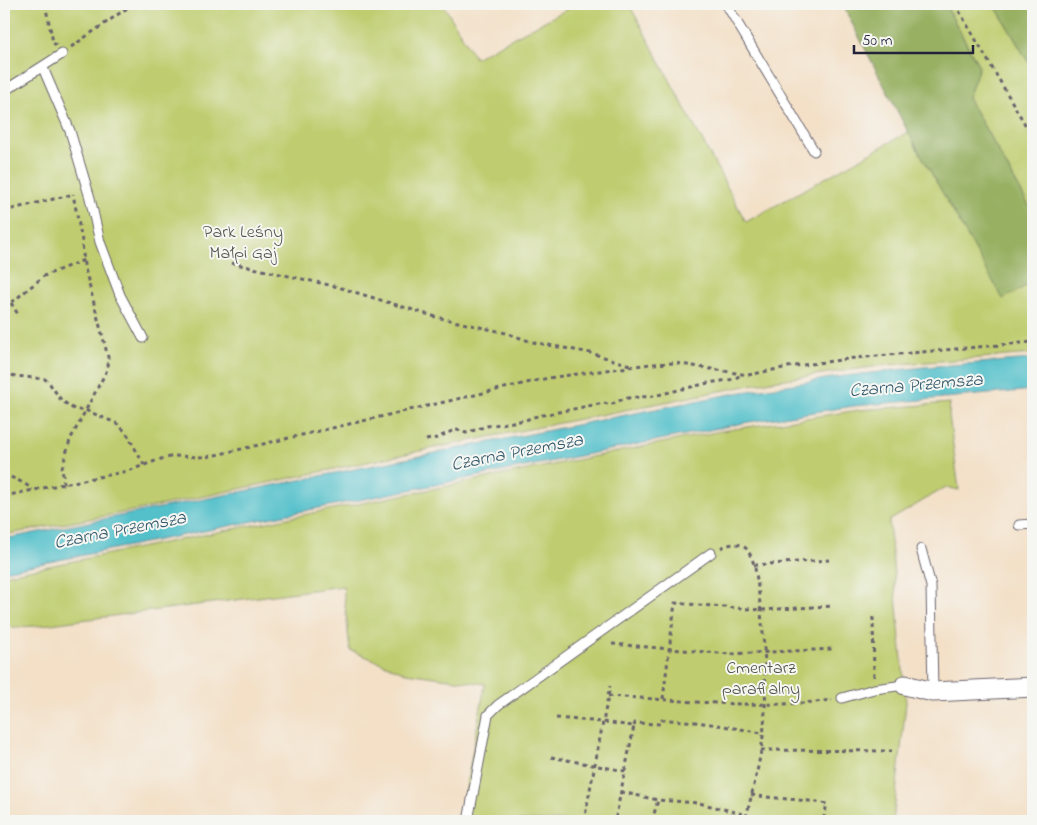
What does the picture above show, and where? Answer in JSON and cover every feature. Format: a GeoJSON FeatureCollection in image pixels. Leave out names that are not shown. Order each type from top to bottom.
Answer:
{"type":"FeatureCollection","features":[{"type":"Feature","properties":{"kind":"street"},"geometry":{"type":"LineString","coordinates":[[905,685],[933,692],[1033,687]]}},
{"type":"Feature","properties":{"kind":"lane"},"geometry":{"type":"LineString","coordinates":[[726,4],[814,151]]}},
{"type":"Feature","properties":{"kind":"lane"},"geometry":{"type":"LineString","coordinates":[[4,91],[62,54]]}},
{"type":"Feature","properties":{"kind":"lane"},"geometry":{"type":"LineString","coordinates":[[42,68],[70,131],[100,242],[120,295],[143,338]]}},
{"type":"Feature","properties":{"kind":"lane"},"geometry":{"type":"LineString","coordinates":[[1019,525],[1033,524]]}},
{"type":"Feature","properties":{"kind":"lane"},"geometry":{"type":"LineString","coordinates":[[921,549],[931,586],[933,692]]}},
{"type":"Feature","properties":{"kind":"lane"},"geometry":{"type":"LineString","coordinates":[[468,821],[488,715],[498,705],[711,553]]}},
{"type":"Feature","properties":{"kind":"lane"},"geometry":{"type":"LineString","coordinates":[[842,698],[874,689],[905,685]]}},
{"type":"Feature","properties":{"kind":"path"},"geometry":{"type":"LineString","coordinates":[[45,4],[53,42],[62,54],[133,4]]}},
{"type":"Feature","properties":{"kind":"path"},"geometry":{"type":"LineString","coordinates":[[955,4],[1033,138]]}},
{"type":"Feature","properties":{"kind":"path"},"geometry":{"type":"LineString","coordinates":[[4,211],[87,190]]}},
{"type":"Feature","properties":{"kind":"path"},"geometry":{"type":"LineString","coordinates":[[64,484],[62,468],[70,440],[107,370],[109,361],[84,260],[72,194]]}},
{"type":"Feature","properties":{"kind":"path"},"geometry":{"type":"LineString","coordinates":[[4,303],[10,303],[44,276],[84,260]]}},
{"type":"Feature","properties":{"kind":"path"},"geometry":{"type":"LineString","coordinates":[[231,263],[338,287],[436,317],[634,366]]}},
{"type":"Feature","properties":{"kind":"path"},"geometry":{"type":"LineString","coordinates":[[10,303],[19,316]]}},
{"type":"Feature","properties":{"kind":"path"},"geometry":{"type":"LineString","coordinates":[[4,496],[128,471],[175,456],[206,457],[548,378],[634,366],[675,363],[748,375],[788,367],[855,358],[1033,342]]}},
{"type":"Feature","properties":{"kind":"path"},"geometry":{"type":"LineString","coordinates":[[4,373],[45,379],[67,405],[75,410],[85,410],[116,424],[126,432],[144,465]]}},
{"type":"Feature","properties":{"kind":"path"},"geometry":{"type":"LineString","coordinates":[[426,440],[437,438],[452,431],[458,430],[466,433],[487,426],[526,420],[604,403],[611,405],[640,396],[649,397],[708,383],[735,379],[741,374]]}},
{"type":"Feature","properties":{"kind":"path"},"geometry":{"type":"LineString","coordinates":[[4,473],[28,485],[32,490]]}},
{"type":"Feature","properties":{"kind":"path"},"geometry":{"type":"LineString","coordinates":[[711,553],[726,545],[739,544],[748,549],[754,565],[760,610],[764,652],[765,705],[761,750],[745,821]]}},
{"type":"Feature","properties":{"kind":"path"},"geometry":{"type":"LineString","coordinates":[[754,565],[829,560]]}},
{"type":"Feature","properties":{"kind":"path"},"geometry":{"type":"LineString","coordinates":[[663,699],[674,603],[760,610],[833,606]]}},
{"type":"Feature","properties":{"kind":"path"},"geometry":{"type":"LineString","coordinates":[[873,617],[874,689]]}},
{"type":"Feature","properties":{"kind":"path"},"geometry":{"type":"LineString","coordinates":[[612,644],[730,654],[834,649]]}},
{"type":"Feature","properties":{"kind":"path"},"geometry":{"type":"LineString","coordinates":[[584,821],[610,686]]}},
{"type":"Feature","properties":{"kind":"path"},"geometry":{"type":"LineString","coordinates":[[608,696],[765,705],[805,704],[842,698]]}},
{"type":"Feature","properties":{"kind":"path"},"geometry":{"type":"LineString","coordinates":[[556,718],[634,726]]}},
{"type":"Feature","properties":{"kind":"path"},"geometry":{"type":"LineString","coordinates":[[616,821],[635,723],[660,724],[662,720],[678,720],[762,733]]}},
{"type":"Feature","properties":{"kind":"path"},"geometry":{"type":"LineString","coordinates":[[761,750],[892,751]]}},
{"type":"Feature","properties":{"kind":"path"},"geometry":{"type":"LineString","coordinates":[[551,757],[625,771]]}},
{"type":"Feature","properties":{"kind":"path"},"geometry":{"type":"LineString","coordinates":[[621,792],[658,800],[699,803],[747,815]]}},
{"type":"Feature","properties":{"kind":"path"},"geometry":{"type":"LineString","coordinates":[[752,795],[775,799],[801,799],[827,804],[823,821]]}},
{"type":"Feature","properties":{"kind":"path"},"geometry":{"type":"LineString","coordinates":[[652,821],[658,800]]}},
{"type":"Feature","properties":{"kind":"green space","name":"Park Leśny Małpi Gaj"},"geometry":{"type":"Polygon","coordinates":[[[4,4],[443,4],[475,58],[577,4],[629,4],[746,222],[908,132],[1003,298],[1033,282],[1033,354],[887,365],[771,381],[444,446],[148,508],[4,535],[4,4]]]}},
{"type":"Feature","properties":{"kind":"green space"},"geometry":{"type":"Polygon","coordinates":[[[842,4],[945,4],[979,67],[968,98],[1033,213],[1033,282],[1003,299],[908,132],[842,4]]]}},
{"type":"Feature","properties":{"kind":"green space"},"geometry":{"type":"Polygon","coordinates":[[[945,4],[994,4],[1033,70],[1033,213],[968,98],[979,66],[945,4]]]}},
{"type":"Feature","properties":{"kind":"green space"},"geometry":{"type":"Polygon","coordinates":[[[994,4],[1033,4],[1033,70],[994,4]]]}},
{"type":"Feature","properties":{"kind":"green space","name":"Cmentarz parafialny"},"geometry":{"type":"Polygon","coordinates":[[[950,403],[949,415],[959,490],[946,487],[889,521],[906,703],[893,821],[460,821],[485,684],[406,673],[350,650],[343,586],[35,626],[4,628],[4,575],[721,431],[859,410],[950,403]]]}},
{"type":"Feature","properties":{"kind":"water","name":"Czarna Przemsza"},"geometry":{"type":"Polygon","coordinates":[[[1033,359],[1033,390],[854,406],[749,422],[4,571],[4,539],[736,393],[845,376],[924,367],[1033,359]]]}}]}
